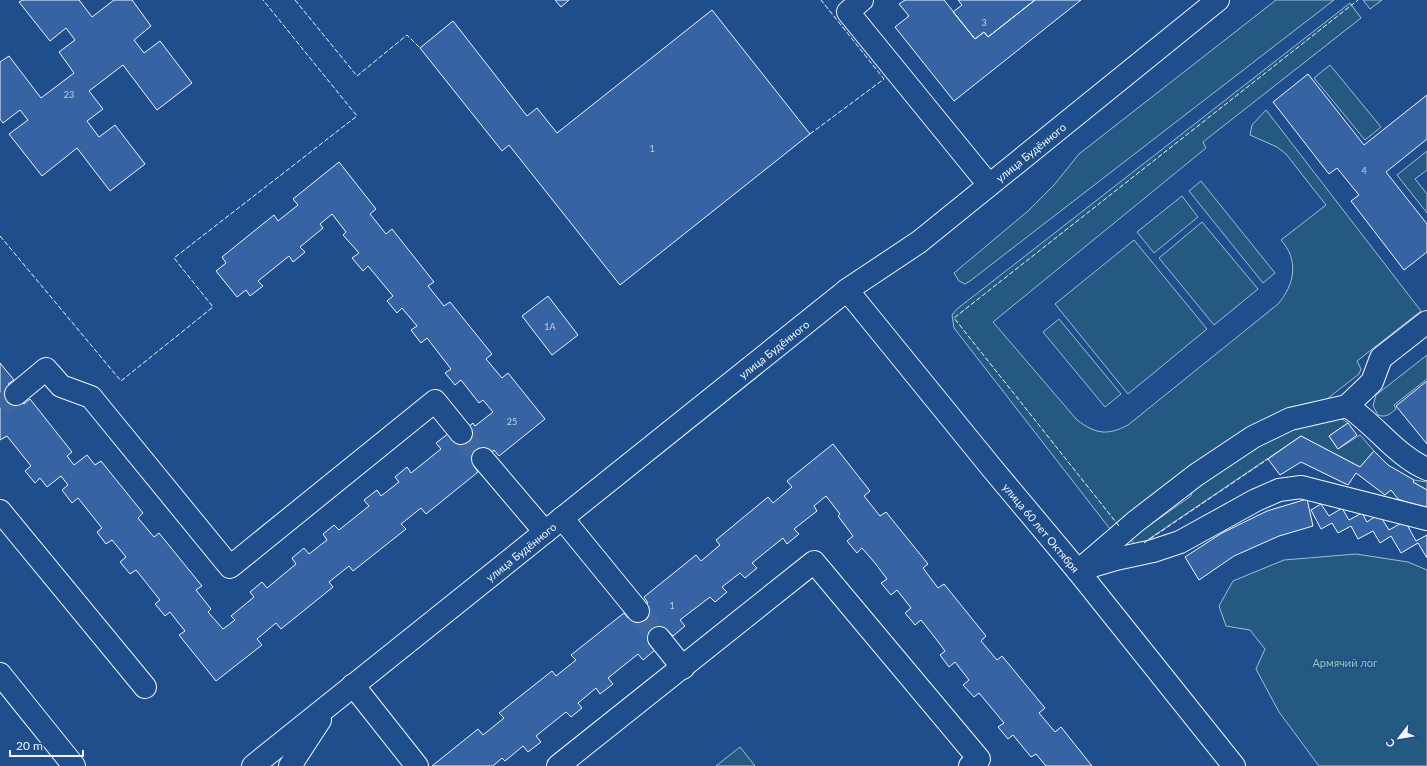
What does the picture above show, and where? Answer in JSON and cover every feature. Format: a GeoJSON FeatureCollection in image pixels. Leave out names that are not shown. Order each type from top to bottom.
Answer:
{"type":"FeatureCollection","features":[{"type":"Feature","properties":{"kind":"street","name":"улица Будённого"},"geometry":{"type":"LineString","coordinates":[[253,766],[352,685],[847,290],[919,242],[1218,0]]}},
{"type":"Feature","properties":{"kind":"street"},"geometry":{"type":"LineString","coordinates":[[850,4],[990,185]]}},
{"type":"Feature","properties":{"kind":"street","name":"улица 60 лет Октября"},"geometry":{"type":"LineString","coordinates":[[847,290],[1078,571],[1234,766]]}},
{"type":"Feature","properties":{"kind":"street"},"geometry":{"type":"LineString","coordinates":[[1078,571],[1135,522],[1196,475],[1253,437],[1290,419],[1347,406],[1372,382],[1381,358],[1427,322]]}},
{"type":"Feature","properties":{"kind":"street"},"geometry":{"type":"LineString","coordinates":[[16,394],[46,369],[61,386],[91,397],[230,567],[434,401],[461,433]]}},
{"type":"Feature","properties":{"kind":"street"},"geometry":{"type":"LineString","coordinates":[[1347,406],[1359,413],[1410,459],[1427,469]]}},
{"type":"Feature","properties":{"kind":"street"},"geometry":{"type":"LineString","coordinates":[[483,459],[545,532]]}},
{"type":"Feature","properties":{"kind":"street"},"geometry":{"type":"LineString","coordinates":[[1078,571],[1116,559],[1153,551],[1180,542],[1256,500],[1279,490],[1301,487],[1427,519]]}},
{"type":"Feature","properties":{"kind":"street"},"geometry":{"type":"LineString","coordinates":[[0,511],[145,687]]}},
{"type":"Feature","properties":{"kind":"street"},"geometry":{"type":"LineString","coordinates":[[562,518],[638,611]]}},
{"type":"Feature","properties":{"kind":"street"},"geometry":{"type":"LineString","coordinates":[[558,766],[683,668],[814,562],[979,759],[970,766]]}},
{"type":"Feature","properties":{"kind":"street"},"geometry":{"type":"LineString","coordinates":[[659,638],[683,668]]}},
{"type":"Feature","properties":{"kind":"street"},"geometry":{"type":"LineString","coordinates":[[0,674],[74,766]]}},
{"type":"Feature","properties":{"kind":"street"},"geometry":{"type":"LineString","coordinates":[[352,685],[417,766]]}},
{"type":"Feature","properties":{"kind":"street","name":"улица Будённого"},"geometry":{"type":"LineString","coordinates":[[290,766],[332,702]]}},
{"type":"Feature","properties":{"kind":"green space"},"geometry":{"type":"Polygon","coordinates":[[[1276,0],[1334,0],[970,281],[965,284],[959,281],[954,273],[1028,211],[1054,185],[1079,154],[1276,0]]]}},
{"type":"Feature","properties":{"kind":"green space"},"geometry":{"type":"Polygon","coordinates":[[[1363,0],[1382,0],[1370,9],[1363,0]]]}},
{"type":"Feature","properties":{"kind":"green space"},"geometry":{"type":"Polygon","coordinates":[[[1350,3],[1361,18],[1203,142],[1206,148],[993,322],[1077,420],[1096,431],[1102,432],[1114,431],[1128,425],[1278,304],[1288,288],[1293,272],[1291,256],[1281,240],[1326,205],[1286,154],[1277,147],[1250,135],[1252,125],[1266,110],[1421,311],[1357,361],[1361,369],[1359,374],[1323,402],[1110,529],[954,328],[952,315],[957,309],[1350,3]]]}},
{"type":"Feature","properties":{"kind":"green space"},"geometry":{"type":"Polygon","coordinates":[[[1330,65],[1381,127],[1365,140],[1314,78],[1330,65]]]}},
{"type":"Feature","properties":{"kind":"green space"},"geometry":{"type":"Polygon","coordinates":[[[1427,151],[1427,170],[1415,179],[1427,194],[1427,213],[1397,175],[1427,151]]]}},
{"type":"Feature","properties":{"kind":"green space"},"geometry":{"type":"Polygon","coordinates":[[[1201,181],[1275,273],[1263,283],[1189,191],[1201,181]]]}},
{"type":"Feature","properties":{"kind":"green space"},"geometry":{"type":"Polygon","coordinates":[[[1182,196],[1198,217],[1154,253],[1137,232],[1182,196]]]}},
{"type":"Feature","properties":{"kind":"green space"},"geometry":{"type":"Polygon","coordinates":[[[1202,222],[1258,289],[1214,325],[1159,258],[1202,222]]]}},
{"type":"Feature","properties":{"kind":"green space"},"geometry":{"type":"Polygon","coordinates":[[[1134,240],[1207,329],[1128,394],[1055,304],[1134,240]]]}},
{"type":"Feature","properties":{"kind":"green space"},"geometry":{"type":"Polygon","coordinates":[[[1059,319],[1121,394],[1105,407],[1043,332],[1059,319]]]}},
{"type":"Feature","properties":{"kind":"green space"},"geometry":{"type":"Polygon","coordinates":[[[1427,355],[1427,379],[1394,405],[1396,409],[1388,415],[1378,415],[1373,406],[1376,395],[1427,355]]]}},
{"type":"Feature","properties":{"kind":"green space"},"geometry":{"type":"Polygon","coordinates":[[[1332,417],[1342,419],[1348,423],[1329,436],[1338,449],[1360,435],[1374,451],[1360,467],[1301,436],[1137,547],[1130,539],[1191,496],[1195,483],[1264,438],[1332,417]]]}},
{"type":"Feature","properties":{"kind":"green space"},"geometry":{"type":"Polygon","coordinates":[[[1414,480],[1427,482],[1427,490],[1413,482],[1414,480]]]}},
{"type":"Feature","properties":{"kind":"green space","name":"Армячий лог"},"geometry":{"type":"Polygon","coordinates":[[[1356,554],[1408,562],[1427,570],[1427,766],[1319,766],[1279,712],[1256,669],[1265,649],[1250,630],[1226,626],[1219,606],[1233,581],[1284,560],[1356,554]]]}},
{"type":"Feature","properties":{"kind":"green space"},"geometry":{"type":"Polygon","coordinates":[[[740,747],[755,766],[716,766],[740,747]]]}},
{"type":"Feature","properties":{"kind":"building"},"geometry":{"type":"Polygon","coordinates":[[[23,0],[79,0],[92,17],[114,0],[132,0],[151,26],[134,40],[144,53],[160,41],[192,83],[157,110],[123,65],[89,91],[103,109],[87,121],[99,137],[115,125],[145,164],[110,191],[77,148],[42,176],[9,134],[28,120],[20,110],[3,123],[0,119],[0,62],[9,56],[41,98],[74,73],[59,52],[75,40],[66,28],[50,41],[19,2],[23,0]]]}},
{"type":"Feature","properties":{"kind":"building"},"geometry":{"type":"Polygon","coordinates":[[[555,0],[569,0],[561,7],[555,0]]]}},
{"type":"Feature","properties":{"kind":"building"},"geometry":{"type":"Polygon","coordinates":[[[905,0],[944,0],[975,39],[984,32],[988,37],[1035,0],[1081,0],[954,101],[895,27],[909,16],[899,4],[905,0]]]}},
{"type":"Feature","properties":{"kind":"building"},"geometry":{"type":"Polygon","coordinates":[[[958,0],[1035,0],[988,37],[984,32],[975,39],[953,12],[962,5],[958,0]]]}},
{"type":"Feature","properties":{"kind":"building"},"geometry":{"type":"Polygon","coordinates":[[[712,10],[810,134],[620,285],[509,145],[502,151],[420,48],[453,21],[527,116],[537,108],[557,133],[712,10]]]}},
{"type":"Feature","properties":{"kind":"building"},"geometry":{"type":"Polygon","coordinates":[[[1308,74],[1364,145],[1427,95],[1427,139],[1386,172],[1427,224],[1427,252],[1404,270],[1351,201],[1359,195],[1337,168],[1329,174],[1273,102],[1308,74]]]}},
{"type":"Feature","properties":{"kind":"building"},"geometry":{"type":"Polygon","coordinates":[[[339,162],[376,209],[370,214],[386,234],[392,229],[434,282],[428,286],[444,306],[450,302],[492,354],[486,359],[502,378],[508,373],[545,419],[499,456],[494,450],[474,466],[478,472],[426,514],[421,508],[401,524],[406,529],[353,571],[349,566],[329,582],[333,587],[281,629],[276,623],[257,639],[262,645],[216,681],[179,635],[185,631],[170,612],[165,616],[155,604],[160,600],[136,570],[130,574],[120,562],[126,557],[112,540],[106,544],[97,532],[102,528],[78,498],[72,503],[62,490],[68,485],[61,476],[47,487],[40,478],[35,483],[25,471],[31,466],[7,436],[0,440],[0,363],[14,380],[8,384],[24,404],[30,399],[72,452],[67,456],[74,465],[87,455],[95,465],[101,461],[143,513],[138,518],[154,537],[159,533],[202,586],[196,590],[211,609],[208,612],[223,629],[235,620],[231,616],[254,597],[250,592],[262,582],[267,588],[296,564],[292,558],[304,548],[309,554],[327,540],[323,534],[334,525],[339,530],[369,506],[364,500],[377,490],[381,496],[399,482],[395,477],[407,467],[411,473],[441,449],[436,443],[449,433],[454,439],[473,423],[475,426],[493,412],[483,400],[479,403],[461,380],[455,385],[445,373],[451,369],[427,338],[421,343],[411,330],[417,326],[402,308],[397,313],[387,301],[393,296],[368,266],[363,271],[352,258],[359,253],[343,235],[346,232],[332,214],[320,224],[323,228],[300,247],[305,252],[293,262],[289,256],[258,281],[263,286],[250,296],[246,290],[237,297],[216,271],[226,263],[222,257],[274,215],[278,221],[298,205],[293,199],[339,162]]]}},
{"type":"Feature","properties":{"kind":"building"},"geometry":{"type":"Polygon","coordinates":[[[548,296],[578,335],[552,355],[522,316],[548,296]]]}},
{"type":"Feature","properties":{"kind":"building"},"geometry":{"type":"Polygon","coordinates":[[[1427,381],[1427,444],[1396,406],[1427,381]]]}},
{"type":"Feature","properties":{"kind":"building"},"geometry":{"type":"Polygon","coordinates":[[[1348,423],[1357,435],[1338,449],[1329,436],[1348,423]]]}},
{"type":"Feature","properties":{"kind":"building"},"geometry":{"type":"Polygon","coordinates":[[[1301,436],[1360,467],[1374,451],[1388,465],[1414,480],[1413,482],[1427,490],[1427,510],[1398,499],[1391,490],[1385,495],[1356,473],[1348,485],[1301,462],[1280,475],[1268,459],[1301,436]]]}},
{"type":"Feature","properties":{"kind":"building"},"geometry":{"type":"Polygon","coordinates":[[[833,444],[870,491],[864,496],[880,516],[886,512],[928,564],[923,568],[938,588],[944,584],[986,636],[981,641],[997,660],[1002,656],[1045,708],[1039,713],[1055,732],[1061,727],[1092,766],[1046,766],[1036,754],[1031,757],[1013,735],[1008,739],[998,727],[1004,723],[979,693],[974,697],[963,685],[969,680],[955,662],[949,667],[940,655],[945,651],[921,620],[915,625],[905,613],[911,608],[897,590],[891,595],[881,583],[887,579],[875,563],[862,548],[857,553],[847,541],[853,536],[838,516],[840,514],[826,496],[814,506],[817,511],[794,529],[799,534],[787,544],[783,538],[752,563],[757,568],[745,578],[740,573],[722,587],[727,592],[715,602],[710,597],[680,620],[685,626],[673,636],[668,631],[650,644],[655,650],[643,660],[638,654],[608,678],[613,684],[600,694],[596,688],[578,703],[582,708],[571,717],[566,712],[536,736],[541,742],[528,752],[523,746],[505,761],[502,758],[493,766],[432,766],[478,729],[483,735],[504,718],[499,713],[552,671],[556,676],[576,660],[571,655],[624,613],[628,618],[648,603],[644,597],[696,555],[701,561],[720,545],[716,540],[768,497],[773,503],[792,487],[787,481],[833,444]]]}},
{"type":"Feature","properties":{"kind":"building"},"geometry":{"type":"Polygon","coordinates":[[[1307,499],[1313,526],[1279,536],[1234,556],[1199,580],[1185,557],[1222,533],[1267,511],[1307,499]]]}},
{"type":"Feature","properties":{"kind":"building"},"geometry":{"type":"Polygon","coordinates":[[[1321,504],[1329,516],[1342,508],[1349,520],[1362,513],[1367,522],[1379,514],[1389,530],[1405,521],[1416,541],[1427,535],[1427,558],[1418,543],[1401,553],[1391,536],[1380,543],[1373,531],[1358,539],[1351,526],[1338,533],[1332,523],[1321,529],[1311,510],[1321,504]]]}},
{"type":"Feature","properties":{"kind":"tunnel"},"geometry":{"type":"LineString","coordinates":[[0,407],[16,394]]}},
{"type":"Feature","properties":{"kind":"tunnel"},"geometry":{"type":"LineString","coordinates":[[461,433],[483,459]]}},
{"type":"Feature","properties":{"kind":"tunnel"},"geometry":{"type":"LineString","coordinates":[[638,611],[659,638]]}},
{"type":"Feature","properties":{"kind":"fence"},"geometry":{"type":"LineString","coordinates":[[0,236],[121,381],[213,307],[174,258],[357,116],[263,0]]}},
{"type":"Feature","properties":{"kind":"fence"},"geometry":{"type":"LineString","coordinates":[[295,0],[357,76],[407,35],[420,48]]}},
{"type":"Feature","properties":{"kind":"fence"},"geometry":{"type":"LineString","coordinates":[[810,134],[884,79],[821,0]]}},
{"type":"Feature","properties":{"kind":"fence"},"geometry":{"type":"LineString","coordinates":[[1119,526],[954,318],[1358,0]]}},
{"type":"Feature","properties":{"kind":"fence"},"geometry":{"type":"LineString","coordinates":[[1144,543],[1268,459]]}}]}
